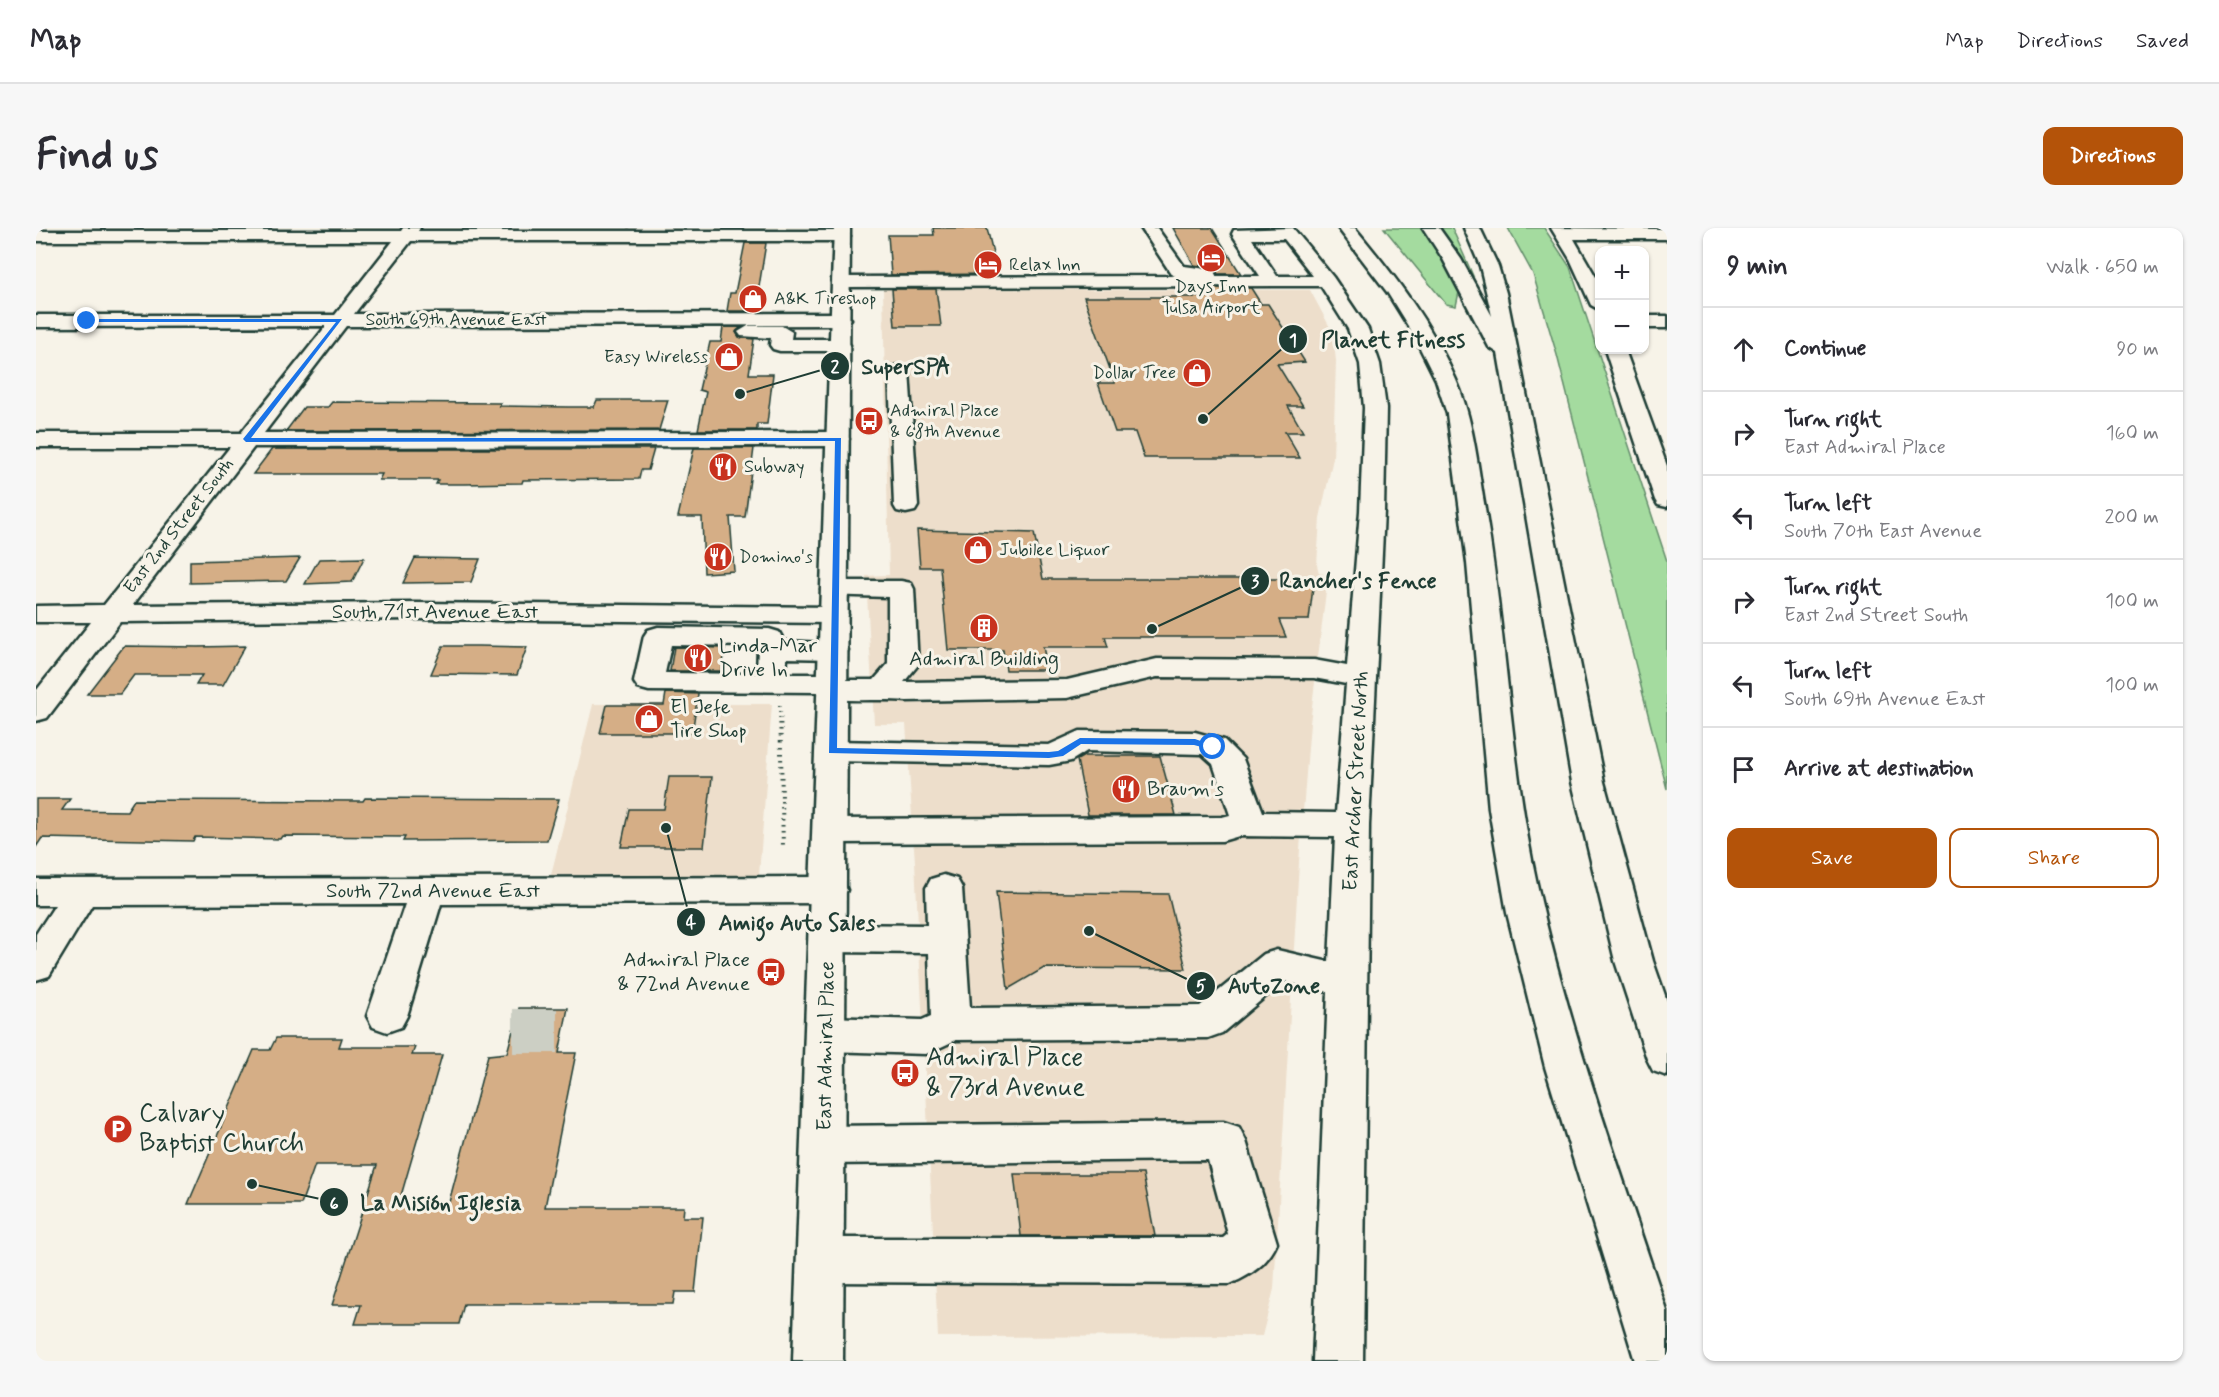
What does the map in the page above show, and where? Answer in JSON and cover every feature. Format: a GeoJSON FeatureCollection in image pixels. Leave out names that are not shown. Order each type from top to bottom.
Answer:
{"type":"FeatureCollection","features":[{"type":"Feature","properties":{"kind":"main road"},"geometry":{"type":"LineString","coordinates":[[1149,228],[1178,270],[1199,274],[1327,281]]}},
{"type":"Feature","properties":{"kind":"main road"},"geometry":{"type":"LineString","coordinates":[[1346,228],[1384,273],[1416,321],[1442,371],[1456,407],[1477,528],[1506,809],[1549,1012],[1660,1361]]}},
{"type":"Feature","properties":{"kind":"main road"},"geometry":{"type":"LineString","coordinates":[[1363,228],[1384,273]]}},
{"type":"Feature","properties":{"kind":"main road"},"geometry":{"type":"LineString","coordinates":[[1431,228],[1452,259],[1513,372]]}},
{"type":"Feature","properties":{"kind":"main road"},"geometry":{"type":"LineString","coordinates":[[1472,228],[1489,266],[1497,293],[1588,782],[1634,961],[1667,1059]]}},
{"type":"Feature","properties":{"kind":"main road"},"geometry":{"type":"LineString","coordinates":[[1237,231],[1269,277]]}},
{"type":"Feature","properties":{"kind":"main road"},"geometry":{"type":"LineString","coordinates":[[1237,231],[1286,231]]}},
{"type":"Feature","properties":{"kind":"main road","name":"East Archer Street North"},"geometry":{"type":"LineString","coordinates":[[1286,231],[1327,281],[1358,329],[1370,364],[1374,387],[1372,511],[1352,825],[1338,1361]]}},
{"type":"Feature","properties":{"kind":"main road"},"geometry":{"type":"LineString","coordinates":[[1561,231],[1667,234]]}},
{"type":"Feature","properties":{"kind":"main road"},"geometry":{"type":"LineString","coordinates":[[1561,231],[1585,272],[1597,300]]}},
{"type":"Feature","properties":{"kind":"main road"},"geometry":{"type":"LineString","coordinates":[[36,236],[408,232],[842,232]]}},
{"type":"Feature","properties":{"kind":"main road","name":"East 2nd Street South"},"geometry":{"type":"LineString","coordinates":[[36,711],[408,232]]}},
{"type":"Feature","properties":{"kind":"main road","name":"East Admiral Place"},"geometry":{"type":"LineString","coordinates":[[818,1361],[842,232]]}},
{"type":"Feature","properties":{"kind":"main road"},"geometry":{"type":"LineString","coordinates":[[841,282],[1269,277]]}},
{"type":"Feature","properties":{"kind":"main road","name":"South 69th Avenue East"},"geometry":{"type":"LineString","coordinates":[[36,321],[340,320],[758,326],[841,319]]}},
{"type":"Feature","properties":{"kind":"main road"},"geometry":{"type":"LineString","coordinates":[[1649,322],[1667,322]]}},
{"type":"Feature","properties":{"kind":"main road"},"geometry":{"type":"LineString","coordinates":[[714,332],[758,326],[782,332],[779,354],[840,345]]}},
{"type":"Feature","properties":{"kind":"main road"},"geometry":{"type":"LineString","coordinates":[[1618,354],[1657,442],[1667,500]]}},
{"type":"Feature","properties":{"kind":"main road"},"geometry":{"type":"LineString","coordinates":[[899,371],[906,506]]}},
{"type":"Feature","properties":{"kind":"main road"},"geometry":{"type":"LineString","coordinates":[[36,440],[838,439]]}},
{"type":"Feature","properties":{"kind":"main road","name":"South 71st Avenue East"},"geometry":{"type":"LineString","coordinates":[[36,614],[428,611],[834,602],[901,589],[903,665],[882,689]]}},
{"type":"Feature","properties":{"kind":"main road"},"geometry":{"type":"LineString","coordinates":[[775,683],[773,649],[769,638],[658,636],[649,682],[775,683],[906,692],[1067,689],[1157,668],[1314,669],[1361,678]]}},
{"type":"Feature","properties":{"kind":"main road"},"geometry":{"type":"LineString","coordinates":[[773,649],[834,650]]}},
{"type":"Feature","properties":{"kind":"main road"},"geometry":{"type":"LineString","coordinates":[[832,751],[1049,755],[1060,754],[1080,741],[1195,742],[1213,747],[1227,759],[1250,824]]}},
{"type":"Feature","properties":{"kind":"main road"},"geometry":{"type":"LineString","coordinates":[[830,831],[1222,830],[1239,824],[1352,825]]}},
{"type":"Feature","properties":{"kind":"main road"},"geometry":{"type":"LineString","coordinates":[[944,888],[951,1024]]}},
{"type":"Feature","properties":{"kind":"main road","name":"South 72nd Avenue East"},"geometry":{"type":"LineString","coordinates":[[36,892],[829,890]]}},
{"type":"Feature","properties":{"kind":"main road"},"geometry":{"type":"LineString","coordinates":[[387,1016],[427,891]]}},
{"type":"Feature","properties":{"kind":"main road"},"geometry":{"type":"LineString","coordinates":[[36,965],[82,892]]}},
{"type":"Feature","properties":{"kind":"main road"},"geometry":{"type":"LineString","coordinates":[[828,938],[948,939]]}},
{"type":"Feature","properties":{"kind":"main road"},"geometry":{"type":"LineString","coordinates":[[826,1034],[926,1037],[951,1024],[1208,1022],[1277,965],[1348,981]]}},
{"type":"Feature","properties":{"kind":"main road"},"geometry":{"type":"LineString","coordinates":[[821,1260],[1230,1261],[1254,1243],[1224,1141],[824,1145]]}},
{"type":"Feature","properties":{"kind":"path"},"geometry":{"type":"LineString","coordinates":[[775,683],[783,848]]}},
{"type":"Feature","properties":{"kind":"shaded area"},"geometry":{"type":"Polygon","coordinates":[[[883,289],[1310,290],[1333,333],[1336,361],[1333,458],[1320,518],[1317,565],[1319,573],[1328,575],[1310,723],[1299,862],[1274,1289],[1262,1336],[938,1337],[906,724],[874,724],[866,576],[889,575],[883,289]]]}},
{"type":"Feature","properties":{"kind":"shaded area"},"geometry":{"type":"Polygon","coordinates":[[[593,704],[772,704],[759,875],[551,875],[593,704]]]}},
{"type":"Feature","properties":{"kind":"green space"},"geometry":{"type":"Polygon","coordinates":[[[1384,228],[1423,228],[1438,249],[1459,292],[1456,306],[1446,304],[1384,228]]]}},
{"type":"Feature","properties":{"kind":"green space"},"geometry":{"type":"Polygon","coordinates":[[[1438,228],[1452,228],[1473,276],[1469,275],[1438,228]]]}},
{"type":"Feature","properties":{"kind":"green space"},"geometry":{"type":"Polygon","coordinates":[[[1508,228],[1544,228],[1570,267],[1595,343],[1595,354],[1599,354],[1667,561],[1667,789],[1557,355],[1533,274],[1508,228]]]}},
{"type":"Feature","properties":{"kind":"building"},"geometry":{"type":"Polygon","coordinates":[[[933,228],[987,228],[998,274],[891,275],[888,235],[934,235],[933,228]]]}},
{"type":"Feature","properties":{"kind":"building","name":"Days Inn Tulsa Airport"},"geometry":{"type":"Polygon","coordinates":[[[1173,228],[1212,228],[1241,274],[1218,274],[1214,268],[1194,265],[1173,228]]]}},
{"type":"Feature","properties":{"kind":"building"},"geometry":{"type":"Polygon","coordinates":[[[745,243],[766,243],[758,293],[761,293],[758,311],[727,311],[730,293],[735,293],[745,243]]]}},
{"type":"Feature","properties":{"kind":"building"},"geometry":{"type":"Polygon","coordinates":[[[1207,288],[1251,288],[1261,304],[1268,304],[1305,362],[1277,364],[1303,406],[1288,406],[1303,432],[1285,432],[1300,458],[1144,458],[1135,432],[1115,432],[1098,383],[1115,383],[1084,297],[1212,297],[1207,288]]]}},
{"type":"Feature","properties":{"kind":"building"},"geometry":{"type":"Polygon","coordinates":[[[892,289],[936,289],[941,326],[895,326],[892,289]]]}},
{"type":"Feature","properties":{"kind":"building"},"geometry":{"type":"Polygon","coordinates":[[[723,327],[741,327],[736,332],[739,337],[754,339],[749,374],[773,374],[767,424],[757,424],[757,430],[698,430],[706,392],[699,390],[710,342],[721,342],[723,327]]]}},
{"type":"Feature","properties":{"kind":"building"},"geometry":{"type":"Polygon","coordinates":[[[597,400],[668,400],[659,430],[286,431],[304,407],[328,407],[332,402],[501,403],[499,406],[594,407],[597,400]]]}},
{"type":"Feature","properties":{"kind":"building"},"geometry":{"type":"Polygon","coordinates":[[[694,448],[754,448],[745,517],[730,517],[734,571],[704,573],[702,517],[678,517],[694,448]]]}},
{"type":"Feature","properties":{"kind":"building"},"geometry":{"type":"Polygon","coordinates":[[[272,449],[654,449],[648,470],[641,470],[639,479],[523,480],[522,483],[436,484],[438,480],[379,480],[382,474],[253,474],[272,449]]]}},
{"type":"Feature","properties":{"kind":"building"},"geometry":{"type":"Polygon","coordinates":[[[917,530],[1034,533],[1043,579],[1314,579],[1309,620],[1279,620],[1286,637],[1105,637],[1108,647],[1043,647],[1048,670],[1006,670],[1003,650],[948,650],[940,567],[920,567],[917,530]]]}},
{"type":"Feature","properties":{"kind":"building"},"geometry":{"type":"Polygon","coordinates":[[[300,558],[286,581],[190,583],[190,561],[300,558]]]}},
{"type":"Feature","properties":{"kind":"building"},"geometry":{"type":"Polygon","coordinates":[[[364,558],[352,582],[305,584],[319,559],[364,558]]]}},
{"type":"Feature","properties":{"kind":"building"},"geometry":{"type":"Polygon","coordinates":[[[415,558],[480,559],[471,582],[403,583],[415,558]]]}},
{"type":"Feature","properties":{"kind":"building"},"geometry":{"type":"Polygon","coordinates":[[[124,646],[245,646],[223,685],[196,685],[202,675],[134,675],[120,694],[87,694],[124,646]]]}},
{"type":"Feature","properties":{"kind":"building"},"geometry":{"type":"Polygon","coordinates":[[[443,646],[527,647],[517,675],[431,674],[443,646]]]}},
{"type":"Feature","properties":{"kind":"building","name":"Linda-Mar Drive In"},"geometry":{"type":"Polygon","coordinates":[[[674,647],[725,648],[722,671],[670,671],[674,647]]]}},
{"type":"Feature","properties":{"kind":"building","name":"El Jefe Tire Shop"},"geometry":{"type":"Polygon","coordinates":[[[666,693],[698,694],[692,733],[600,733],[607,705],[664,705],[666,693]]]}},
{"type":"Feature","properties":{"kind":"building","name":"Braum's"},"geometry":{"type":"Polygon","coordinates":[[[1084,756],[1160,756],[1176,815],[1088,815],[1077,760],[1084,756]]]}},
{"type":"Feature","properties":{"kind":"building"},"geometry":{"type":"Polygon","coordinates":[[[669,777],[712,777],[704,847],[621,847],[629,809],[664,809],[669,777]]]}},
{"type":"Feature","properties":{"kind":"building"},"geometry":{"type":"Polygon","coordinates":[[[365,798],[559,799],[547,840],[403,841],[405,837],[282,836],[280,839],[195,837],[193,841],[42,838],[36,847],[36,799],[70,799],[62,810],[127,811],[134,800],[363,801],[365,798]]]}},
{"type":"Feature","properties":{"kind":"building"},"geometry":{"type":"Polygon","coordinates":[[[996,892],[1168,894],[1186,969],[1044,968],[1008,989],[996,892]]]}},
{"type":"Feature","properties":{"kind":"building"},"geometry":{"type":"Polygon","coordinates":[[[519,1008],[568,1008],[559,1053],[576,1053],[545,1207],[684,1207],[683,1217],[703,1217],[695,1292],[675,1292],[673,1304],[464,1304],[459,1324],[355,1324],[361,1305],[332,1305],[377,1165],[315,1165],[301,1204],[188,1204],[254,1050],[270,1050],[276,1038],[342,1038],[339,1047],[415,1047],[412,1055],[442,1055],[398,1206],[448,1206],[488,1055],[507,1053],[519,1008]]]}},
{"type":"Feature","properties":{"kind":"building"},"geometry":{"type":"Polygon","coordinates":[[[1014,1174],[1143,1174],[1155,1236],[1021,1236],[1014,1174]]]}},
{"type":"Feature","properties":{"kind":"tunnel"},"geometry":{"type":"LineString","coordinates":[[513,1031],[564,1031]]}},
{"type":"Feature","properties":{"kind":"place","name":"Days Inn Tulsa Airport"},"geometry":{"type":"Point","coordinates":[1211,258]}},
{"type":"Feature","properties":{"kind":"place","name":"Relax Inn"},"geometry":{"type":"Point","coordinates":[988,265]}},
{"type":"Feature","properties":{"kind":"place","name":"A&K Tireshop"},"geometry":{"type":"Point","coordinates":[753,299]}},
{"type":"Feature","properties":{"kind":"place","name":"Easy Wireless"},"geometry":{"type":"Point","coordinates":[729,357]}},
{"type":"Feature","properties":{"kind":"place","name":"Dollar Tree"},"geometry":{"type":"Point","coordinates":[1197,373]}},
{"type":"Feature","properties":{"kind":"place","name":"SuperSPA"},"geometry":{"type":"Point","coordinates":[740,394]}},
{"type":"Feature","properties":{"kind":"place","name":"Planet Fitness"},"geometry":{"type":"Point","coordinates":[1203,419]}},
{"type":"Feature","properties":{"kind":"place","name":"Admiral Place & 68th Avenue"},"geometry":{"type":"Point","coordinates":[869,421]}},
{"type":"Feature","properties":{"kind":"place","name":"Subway"},"geometry":{"type":"Point","coordinates":[723,467]}},
{"type":"Feature","properties":{"kind":"place","name":"Jubilee Liquor"},"geometry":{"type":"Point","coordinates":[978,550]}},
{"type":"Feature","properties":{"kind":"place","name":"Domino's"},"geometry":{"type":"Point","coordinates":[718,557]}},
{"type":"Feature","properties":{"kind":"place","name":"Admiral Building"},"geometry":{"type":"Point","coordinates":[984,628]}},
{"type":"Feature","properties":{"kind":"place","name":"Rancher's Fence"},"geometry":{"type":"Point","coordinates":[1152,629]}},
{"type":"Feature","properties":{"kind":"place","name":"Linda-Mar Drive In"},"geometry":{"type":"Point","coordinates":[698,658]}},
{"type":"Feature","properties":{"kind":"place","name":"El Jefe Tire Shop"},"geometry":{"type":"Point","coordinates":[649,719]}},
{"type":"Feature","properties":{"kind":"place","name":"Braum's"},"geometry":{"type":"Point","coordinates":[1126,789]}},
{"type":"Feature","properties":{"kind":"place","name":"Amigo Auto Sales"},"geometry":{"type":"Point","coordinates":[666,828]}},
{"type":"Feature","properties":{"kind":"place","name":"AutoZone"},"geometry":{"type":"Point","coordinates":[1089,931]}},
{"type":"Feature","properties":{"kind":"place","name":"Admiral Place & 72nd Avenue"},"geometry":{"type":"Point","coordinates":[771,972]}},
{"type":"Feature","properties":{"kind":"place","name":"Admiral Place & 73rd Avenue"},"geometry":{"type":"Point","coordinates":[905,1073]}},
{"type":"Feature","properties":{"kind":"place","name":"Calvary Baptist Church"},"geometry":{"type":"Point","coordinates":[118,1129]}},
{"type":"Feature","properties":{"kind":"place","name":"La Misión Iglesia"},"geometry":{"type":"Point","coordinates":[252,1184]}},
{"type":"Feature","properties":{"kind":"route"},"geometry":{"type":"LineString","coordinates":[[87,321],[340,320],[246,440],[838,439],[832,751],[1049,755],[1060,754],[1069,746],[1080,741],[1195,742],[1213,747]]}}]}
